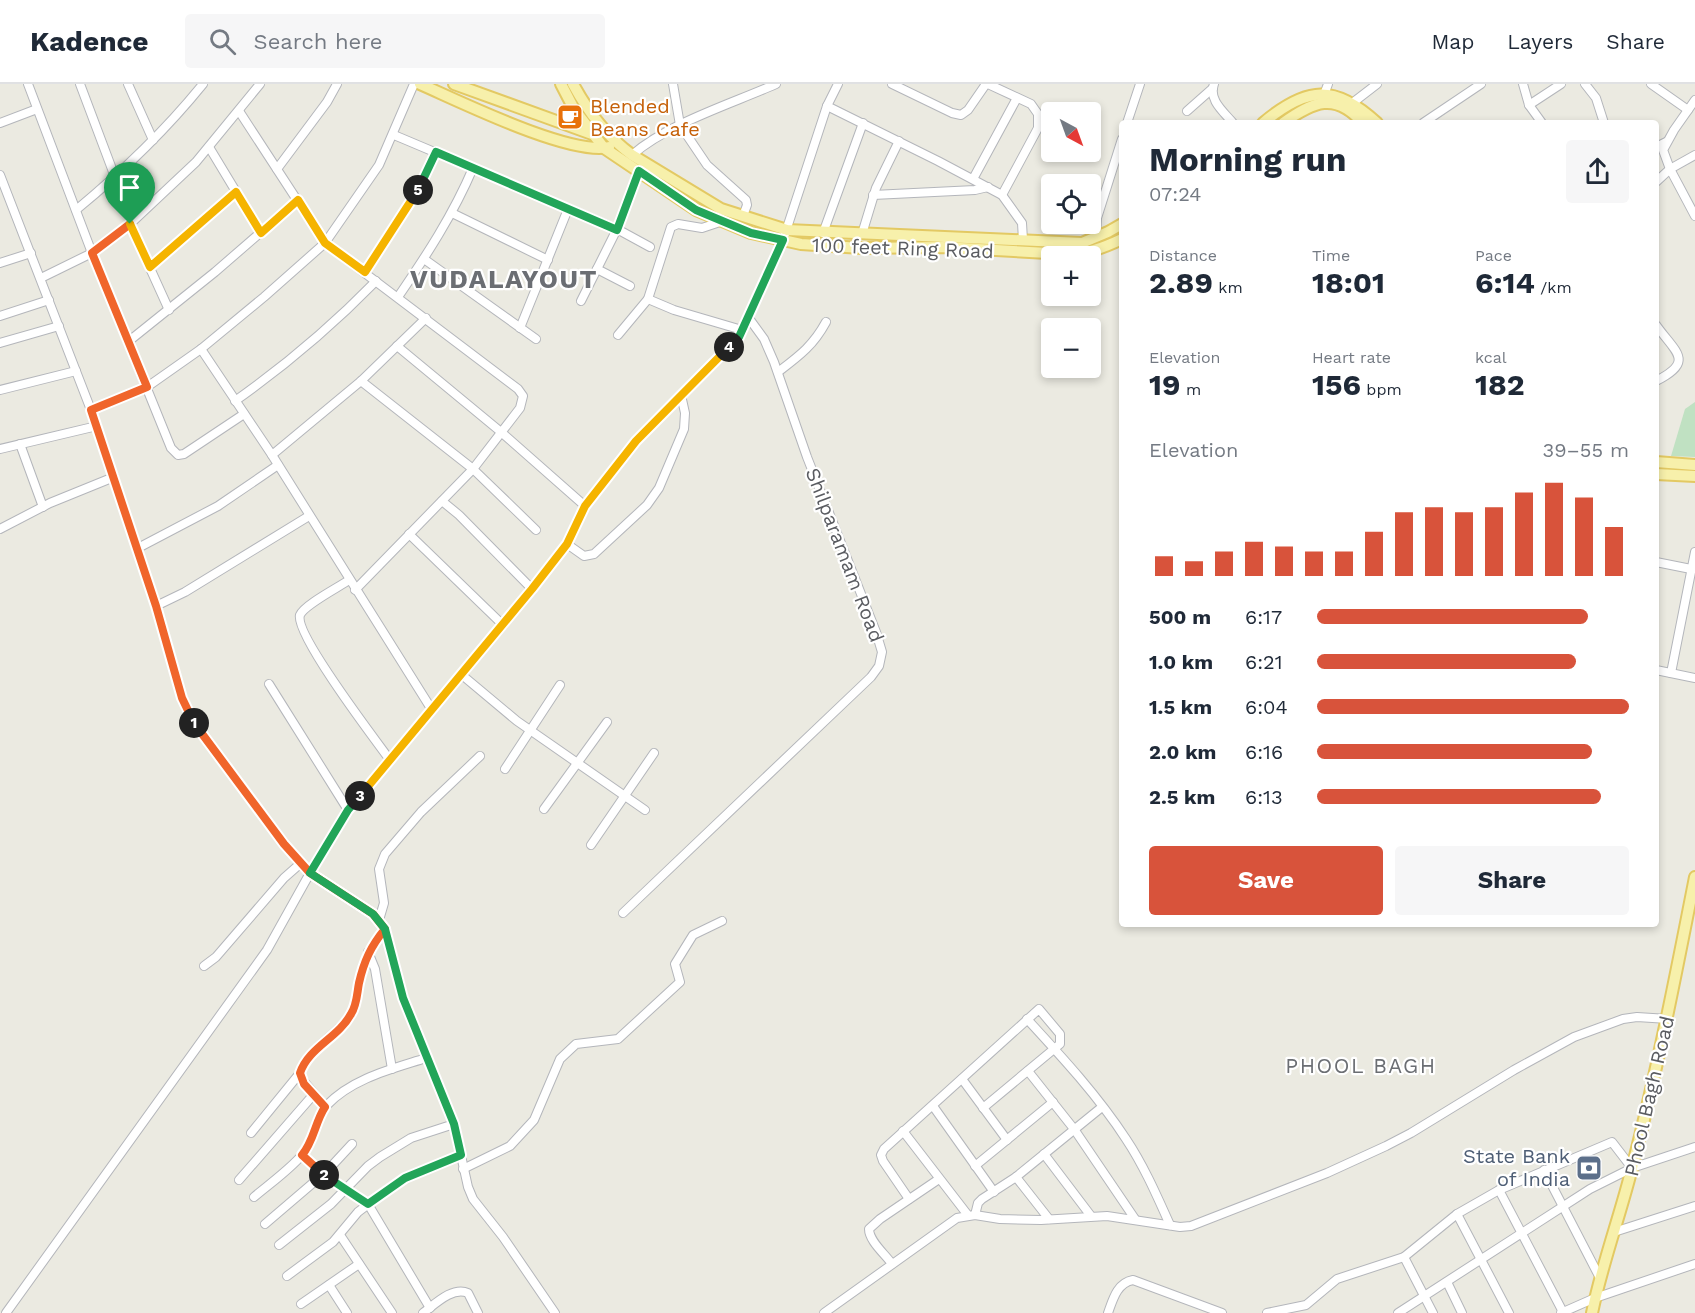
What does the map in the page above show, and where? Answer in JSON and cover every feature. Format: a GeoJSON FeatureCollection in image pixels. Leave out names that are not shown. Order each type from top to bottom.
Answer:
{"type":"FeatureCollection","features":[{"type":"Feature","properties":{"kind":"main road"},"geometry":{"type":"LineString","coordinates":[[420,84],[524,128],[580,146],[604,148],[618,144]]}},
{"type":"Feature","properties":{"kind":"main road"},"geometry":{"type":"LineString","coordinates":[[454,84],[594,135],[606,133]]}},
{"type":"Feature","properties":{"kind":"main road","name":"100 feet Ring Road"},"geometry":{"type":"LineString","coordinates":[[561,84],[574,109],[604,148],[696,210],[751,233],[862,234],[1082,243],[1119,226]]}},
{"type":"Feature","properties":{"kind":"main road","name":"100 feet Ring Road"},"geometry":{"type":"LineString","coordinates":[[573,84],[606,133],[632,154],[721,209],[743,216],[801,244],[861,248],[942,247],[1083,254],[1119,240]]}},
{"type":"Feature","properties":{"kind":"main road"},"geometry":{"type":"LineString","coordinates":[[1267,120],[1288,102],[1307,92],[1327,87],[1346,94],[1365,108],[1375,120]]}},
{"type":"Feature","properties":{"kind":"main road"},"geometry":{"type":"LineString","coordinates":[[1287,120],[1300,111],[1321,102],[1345,108],[1359,120]]}},
{"type":"Feature","properties":{"kind":"main road"},"geometry":{"type":"LineString","coordinates":[[1659,462],[1695,465]]}},
{"type":"Feature","properties":{"kind":"main road"},"geometry":{"type":"LineString","coordinates":[[1659,474],[1695,476]]}},
{"type":"Feature","properties":{"kind":"main road","name":"Phool Bagh Road"},"geometry":{"type":"LineString","coordinates":[[1592,1313],[1632,1168],[1668,1019],[1695,877]]}},
{"type":"Feature","properties":{"kind":"street"},"geometry":{"type":"LineString","coordinates":[[28,84],[92,253],[171,448],[178,455],[193,449],[244,414]]}},
{"type":"Feature","properties":{"kind":"street"},"geometry":{"type":"LineString","coordinates":[[80,84],[115,177]]}},
{"type":"Feature","properties":{"kind":"street"},"geometry":{"type":"LineString","coordinates":[[128,84],[153,140]]}},
{"type":"Feature","properties":{"kind":"street"},"geometry":{"type":"LineString","coordinates":[[76,210],[115,177],[153,140],[203,84]]}},
{"type":"Feature","properties":{"kind":"street"},"geometry":{"type":"LineString","coordinates":[[41,278],[92,253],[130,224],[196,162],[260,84]]}},
{"type":"Feature","properties":{"kind":"street"},"geometry":{"type":"LineString","coordinates":[[277,169],[327,102],[337,84]]}},
{"type":"Feature","properties":{"kind":"street"},"geometry":{"type":"LineString","coordinates":[[91,410],[147,387],[201,349],[325,243],[379,165],[394,135],[414,84]]}},
{"type":"Feature","properties":{"kind":"street"},"geometry":{"type":"LineString","coordinates":[[673,84],[680,125],[707,165],[746,200],[747,205],[743,216]]}},
{"type":"Feature","properties":{"kind":"street"},"geometry":{"type":"LineString","coordinates":[[632,154],[643,145],[680,125],[776,84]]}},
{"type":"Feature","properties":{"kind":"street"},"geometry":{"type":"LineString","coordinates":[[6,1313],[267,950],[348,810],[532,589],[567,544],[585,506],[636,441],[739,337],[785,235],[826,106],[838,84]]}},
{"type":"Feature","properties":{"kind":"street"},"geometry":{"type":"LineString","coordinates":[[892,84],[952,113],[961,115],[968,110],[987,84],[1031,104],[1038,114],[1038,128],[1002,195]]}},
{"type":"Feature","properties":{"kind":"street"},"geometry":{"type":"LineString","coordinates":[[1128,120],[1140,84]]}},
{"type":"Feature","properties":{"kind":"street"},"geometry":{"type":"LineString","coordinates":[[1355,101],[1377,84]]}},
{"type":"Feature","properties":{"kind":"street"},"geometry":{"type":"LineString","coordinates":[[1427,120],[1481,84]]}},
{"type":"Feature","properties":{"kind":"street"},"geometry":{"type":"LineString","coordinates":[[1524,84],[1529,105],[1536,120]]}},
{"type":"Feature","properties":{"kind":"street"},"geometry":{"type":"LineString","coordinates":[[1529,105],[1561,84]]}},
{"type":"Feature","properties":{"kind":"street"},"geometry":{"type":"LineString","coordinates":[[1585,84],[1596,98],[1603,120]]}},
{"type":"Feature","properties":{"kind":"street"},"geometry":{"type":"LineString","coordinates":[[1651,84],[1688,110]]}},
{"type":"Feature","properties":{"kind":"street"},"geometry":{"type":"LineString","coordinates":[[1187,111],[1213,86]]}},
{"type":"Feature","properties":{"kind":"street"},"geometry":{"type":"LineString","coordinates":[[1213,86],[1215,101],[1231,120]]}},
{"type":"Feature","properties":{"kind":"street"},"geometry":{"type":"LineString","coordinates":[[1321,102],[1327,87]]}},
{"type":"Feature","properties":{"kind":"street"},"geometry":{"type":"LineString","coordinates":[[973,179],[1017,98]]}},
{"type":"Feature","properties":{"kind":"street"},"geometry":{"type":"LineString","coordinates":[[1695,100],[1666,141],[1664,150],[1670,169],[1695,216]]}},
{"type":"Feature","properties":{"kind":"street"},"geometry":{"type":"LineString","coordinates":[[826,106],[1002,195],[1022,223],[1023,240]]}},
{"type":"Feature","properties":{"kind":"street"},"geometry":{"type":"LineString","coordinates":[[0,123],[37,109]]}},
{"type":"Feature","properties":{"kind":"street"},"geometry":{"type":"LineString","coordinates":[[239,111],[325,243],[521,392],[523,401],[520,408],[473,469],[355,590]]}},
{"type":"Feature","properties":{"kind":"street"},"geometry":{"type":"LineString","coordinates":[[823,233],[863,123]]}},
{"type":"Feature","properties":{"kind":"street"},"geometry":{"type":"LineString","coordinates":[[394,135],[617,230],[650,247]]}},
{"type":"Feature","properties":{"kind":"street"},"geometry":{"type":"LineString","coordinates":[[862,234],[873,195],[898,141]]}},
{"type":"Feature","properties":{"kind":"street"},"geometry":{"type":"LineString","coordinates":[[1659,145],[1666,141]]}},
{"type":"Feature","properties":{"kind":"street"},"geometry":{"type":"LineString","coordinates":[[209,147],[261,233]]}},
{"type":"Feature","properties":{"kind":"street"},"geometry":{"type":"LineString","coordinates":[[1096,237],[1097,218],[1119,149]]}},
{"type":"Feature","properties":{"kind":"street"},"geometry":{"type":"LineString","coordinates":[[365,272],[421,185],[436,152]]}},
{"type":"Feature","properties":{"kind":"street"},"geometry":{"type":"LineString","coordinates":[[1659,179],[1670,169],[1695,155]]}},
{"type":"Feature","properties":{"kind":"street"},"geometry":{"type":"LineString","coordinates":[[398,297],[452,213],[473,168]]}},
{"type":"Feature","properties":{"kind":"street"},"geometry":{"type":"LineString","coordinates":[[581,301],[617,230],[639,171]]}},
{"type":"Feature","properties":{"kind":"street"},"geometry":{"type":"LineString","coordinates":[[0,175],[97,426],[138,548],[182,698],[191,719],[284,844],[310,873],[373,914],[385,929],[403,998],[454,1124],[468,1188],[473,1199],[503,1237],[553,1312]]}},
{"type":"Feature","properties":{"kind":"street"},"geometry":{"type":"LineString","coordinates":[[873,195],[975,190],[988,187]]}},
{"type":"Feature","properties":{"kind":"street"},"geometry":{"type":"LineString","coordinates":[[150,267],[236,192]]}},
{"type":"Feature","properties":{"kind":"street"},"geometry":{"type":"LineString","coordinates":[[129,341],[169,310],[298,200]]}},
{"type":"Feature","properties":{"kind":"street"},"geometry":{"type":"LineString","coordinates":[[520,328],[568,209]]}},
{"type":"Feature","properties":{"kind":"street"},"geometry":{"type":"LineString","coordinates":[[452,213],[548,260]]}},
{"type":"Feature","properties":{"kind":"street"},"geometry":{"type":"LineString","coordinates":[[618,335],[648,299],[671,227],[678,224],[702,228],[723,221]]}},
{"type":"Feature","properties":{"kind":"street"},"geometry":{"type":"LineString","coordinates":[[130,224],[169,310]]}},
{"type":"Feature","properties":{"kind":"street"},"geometry":{"type":"LineString","coordinates":[[0,263],[31,253]]}},
{"type":"Feature","properties":{"kind":"street"},"geometry":{"type":"LineString","coordinates":[[424,258],[536,339]]}},
{"type":"Feature","properties":{"kind":"street"},"geometry":{"type":"LineString","coordinates":[[597,269],[630,286]]}},
{"type":"Feature","properties":{"kind":"street"},"geometry":{"type":"LineString","coordinates":[[236,401],[275,373],[321,335],[376,281]]}},
{"type":"Feature","properties":{"kind":"street"},"geometry":{"type":"LineString","coordinates":[[648,299],[674,310],[742,330]]}},
{"type":"Feature","properties":{"kind":"street"},"geometry":{"type":"LineString","coordinates":[[0,316],[49,300]]}},
{"type":"Feature","properties":{"kind":"street","name":"Shilparamam Road"},"geometry":{"type":"LineString","coordinates":[[624,913],[871,677],[879,666],[882,652],[807,457],[778,372],[764,339],[748,316]]}},
{"type":"Feature","properties":{"kind":"street"},"geometry":{"type":"LineString","coordinates":[[272,454],[361,381],[426,318]]}},
{"type":"Feature","properties":{"kind":"street"},"geometry":{"type":"LineString","coordinates":[[778,372],[808,348],[826,322]]}},
{"type":"Feature","properties":{"kind":"street"},"geometry":{"type":"LineString","coordinates":[[0,343],[59,326]]}},
{"type":"Feature","properties":{"kind":"street"},"geometry":{"type":"LineString","coordinates":[[1659,329],[1676,350],[1681,363],[1679,368],[1659,380]]}},
{"type":"Feature","properties":{"kind":"street"},"geometry":{"type":"LineString","coordinates":[[397,346],[501,432],[585,506]]}},
{"type":"Feature","properties":{"kind":"street"},"geometry":{"type":"LineString","coordinates":[[201,349],[272,454],[432,710]]}},
{"type":"Feature","properties":{"kind":"street"},"geometry":{"type":"LineString","coordinates":[[0,390],[76,371]]}},
{"type":"Feature","properties":{"kind":"street"},"geometry":{"type":"LineString","coordinates":[[361,381],[473,469],[536,530]]}},
{"type":"Feature","properties":{"kind":"street"},"geometry":{"type":"LineString","coordinates":[[567,544],[584,556],[594,554],[647,505],[659,488],[684,429],[685,413],[681,395]]}},
{"type":"Feature","properties":{"kind":"street"},"geometry":{"type":"LineString","coordinates":[[0,449],[97,426]]}},
{"type":"Feature","properties":{"kind":"street"},"geometry":{"type":"LineString","coordinates":[[20,444],[43,507]]}},
{"type":"Feature","properties":{"kind":"street"},"geometry":{"type":"LineString","coordinates":[[138,548],[218,506],[278,465]]}},
{"type":"Feature","properties":{"kind":"street"},"geometry":{"type":"LineString","coordinates":[[0,529],[43,507],[114,477]]}},
{"type":"Feature","properties":{"kind":"street"},"geometry":{"type":"LineString","coordinates":[[442,501],[532,589]]}},
{"type":"Feature","properties":{"kind":"street"},"geometry":{"type":"LineString","coordinates":[[156,606],[185,592],[309,516]]}},
{"type":"Feature","properties":{"kind":"street"},"geometry":{"type":"LineString","coordinates":[[409,534],[503,625]]}},
{"type":"Feature","properties":{"kind":"street"},"geometry":{"type":"LineString","coordinates":[[1671,673],[1695,552]]}},
{"type":"Feature","properties":{"kind":"street"},"geometry":{"type":"LineString","coordinates":[[1659,563],[1691,569]]}},
{"type":"Feature","properties":{"kind":"street"},"geometry":{"type":"LineString","coordinates":[[349,580],[304,610],[300,623],[314,651],[357,716],[390,760]]}},
{"type":"Feature","properties":{"kind":"street"},"geometry":{"type":"LineString","coordinates":[[1659,671],[1695,678]]}},
{"type":"Feature","properties":{"kind":"street"},"geometry":{"type":"LineString","coordinates":[[462,675],[530,730],[645,810]]}},
{"type":"Feature","properties":{"kind":"street"},"geometry":{"type":"LineString","coordinates":[[269,684],[348,810]]}},
{"type":"Feature","properties":{"kind":"street"},"geometry":{"type":"LineString","coordinates":[[505,769],[560,685]]}},
{"type":"Feature","properties":{"kind":"street"},"geometry":{"type":"LineString","coordinates":[[544,809],[607,722]]}},
{"type":"Feature","properties":{"kind":"street"},"geometry":{"type":"LineString","coordinates":[[591,845],[654,753]]}},
{"type":"Feature","properties":{"kind":"street"},"geometry":{"type":"LineString","coordinates":[[379,920],[384,903],[379,869],[386,854],[421,812],[480,756]]}},
{"type":"Feature","properties":{"kind":"street"},"geometry":{"type":"LineString","coordinates":[[204,966],[216,957],[284,878],[301,863]]}},
{"type":"Feature","properties":{"kind":"street"},"geometry":{"type":"LineString","coordinates":[[464,1169],[510,1146],[534,1120],[560,1059],[576,1044],[618,1039],[628,1031],[680,982],[675,964],[693,935],[722,921]]}},
{"type":"Feature","properties":{"kind":"street"},"geometry":{"type":"LineString","coordinates":[[251,1133],[300,1073],[304,1062],[332,1037],[352,1014],[368,952],[385,929]]}},
{"type":"Feature","properties":{"kind":"street"},"geometry":{"type":"LineString","coordinates":[[368,952],[375,969],[392,1069]]}},
{"type":"Feature","properties":{"kind":"street"},"geometry":{"type":"LineString","coordinates":[[909,1199],[883,1161],[881,1155],[884,1149],[1039,1009],[1060,1034],[1060,1044],[983,1108]]}},
{"type":"Feature","properties":{"kind":"street"},"geometry":{"type":"LineString","coordinates":[[824,1313],[957,1218],[971,1215],[1000,1219],[1091,1216],[1135,1219],[1170,1225],[1191,1226],[1203,1223],[1327,1173],[1386,1146],[1574,1037],[1623,1019],[1637,1017],[1668,1019]]}},
{"type":"Feature","properties":{"kind":"street"},"geometry":{"type":"LineString","coordinates":[[1027,1019],[1102,1107],[1135,1154],[1170,1225]]}},
{"type":"Feature","properties":{"kind":"street"},"geometry":{"type":"LineString","coordinates":[[254,1197],[302,1155],[309,1143],[318,1116],[325,1107],[349,1088],[392,1069],[426,1058]]}},
{"type":"Feature","properties":{"kind":"street"},"geometry":{"type":"LineString","coordinates":[[1028,1071],[1074,1129],[1135,1219]]}},
{"type":"Feature","properties":{"kind":"street"},"geometry":{"type":"LineString","coordinates":[[300,1073],[304,1084],[325,1107]]}},
{"type":"Feature","properties":{"kind":"street"},"geometry":{"type":"LineString","coordinates":[[962,1079],[1007,1140]]}},
{"type":"Feature","properties":{"kind":"street"},"geometry":{"type":"LineString","coordinates":[[239,1180],[314,1094]]}},
{"type":"Feature","properties":{"kind":"street"},"geometry":{"type":"LineString","coordinates":[[975,1166],[1053,1102]]}},
{"type":"Feature","properties":{"kind":"street"},"geometry":{"type":"LineString","coordinates":[[933,1106],[994,1192]]}},
{"type":"Feature","properties":{"kind":"street"},"geometry":{"type":"LineString","coordinates":[[971,1215],[982,1199],[1016,1177],[1102,1107]]}},
{"type":"Feature","properties":{"kind":"street"},"geometry":{"type":"LineString","coordinates":[[279,1245],[331,1204],[368,1166],[411,1138],[454,1124]]}},
{"type":"Feature","properties":{"kind":"street"},"geometry":{"type":"LineString","coordinates":[[903,1131],[939,1179],[971,1215]]}},
{"type":"Feature","properties":{"kind":"street"},"geometry":{"type":"LineString","coordinates":[[1267,1313],[1306,1305],[1337,1278],[1404,1257],[1457,1214],[1499,1190],[1612,1142],[1632,1168]]}},
{"type":"Feature","properties":{"kind":"street"},"geometry":{"type":"LineString","coordinates":[[265,1224],[352,1144]]}},
{"type":"Feature","properties":{"kind":"street"},"geometry":{"type":"LineString","coordinates":[[1398,1313],[1590,1189],[1632,1168],[1695,1147]]}},
{"type":"Feature","properties":{"kind":"street"},"geometry":{"type":"LineString","coordinates":[[1044,1154],[1091,1216]]}},
{"type":"Feature","properties":{"kind":"street"},"geometry":{"type":"LineString","coordinates":[[302,1155],[322,1174],[368,1204],[430,1308]]}},
{"type":"Feature","properties":{"kind":"street"},"geometry":{"type":"LineString","coordinates":[[287,1276],[340,1235],[368,1204],[405,1178],[461,1155]]}},
{"type":"Feature","properties":{"kind":"street"},"geometry":{"type":"LineString","coordinates":[[1544,1170],[1601,1280]]}},
{"type":"Feature","properties":{"kind":"street"},"geometry":{"type":"LineString","coordinates":[[1016,1177],[1049,1219]]}},
{"type":"Feature","properties":{"kind":"street"},"geometry":{"type":"LineString","coordinates":[[892,1264],[872,1239],[869,1229],[939,1179]]}},
{"type":"Feature","properties":{"kind":"street"},"geometry":{"type":"LineString","coordinates":[[1499,1190],[1562,1312],[1595,1298],[1695,1264]]}},
{"type":"Feature","properties":{"kind":"street"},"geometry":{"type":"LineString","coordinates":[[1614,1232],[1695,1206]]}},
{"type":"Feature","properties":{"kind":"street"},"geometry":{"type":"LineString","coordinates":[[1457,1214],[1509,1313]]}},
{"type":"Feature","properties":{"kind":"street"},"geometry":{"type":"LineString","coordinates":[[340,1235],[392,1313]]}},
{"type":"Feature","properties":{"kind":"street"},"geometry":{"type":"LineString","coordinates":[[1404,1257],[1433,1313]]}},
{"type":"Feature","properties":{"kind":"street"},"geometry":{"type":"LineString","coordinates":[[301,1304],[359,1264]]}},
{"type":"Feature","properties":{"kind":"street"},"geometry":{"type":"LineString","coordinates":[[1108,1313],[1121,1286],[1133,1280],[1222,1313]]}},
{"type":"Feature","properties":{"kind":"street"},"geometry":{"type":"LineString","coordinates":[[1447,1282],[1462,1313]]}},
{"type":"Feature","properties":{"kind":"street"},"geometry":{"type":"LineString","coordinates":[[328,1285],[347,1313]]}},
{"type":"Feature","properties":{"kind":"street"},"geometry":{"type":"LineString","coordinates":[[423,1313],[460,1290],[468,1293],[478,1313]]}},
{"type":"Feature","properties":{"kind":"green space"},"geometry":{"type":"Polygon","coordinates":[[[1695,402],[1695,457],[1671,456],[1685,409],[1695,402]]]}},
{"type":"Feature","properties":{"kind":"place","name":"Blended Beans Cafe"},"geometry":{"type":"Point","coordinates":[570,117]}},
{"type":"Feature","properties":{"kind":"place","name":"State Bank of India"},"geometry":{"type":"Point","coordinates":[1589,1168]}},
{"type":"Feature","properties":{"kind":"district","name":"VUDALAYOUT"},"geometry":{"type":"Point","coordinates":[504,279]}},
{"type":"Feature","properties":{"kind":"district","name":"PHOOL BAGH"},"geometry":{"type":"Point","coordinates":[1361,1066]}},
{"type":"Feature","properties":{"kind":"route"},"geometry":{"type":"LineString","coordinates":[[130,224],[92,253],[147,387],[91,410],[156,606],[182,698],[191,719],[284,844],[310,873],[373,914],[385,929],[368,952],[352,1014],[332,1037],[311,1054],[304,1062],[300,1073],[304,1084],[325,1107],[318,1116],[309,1143],[302,1155],[322,1174],[368,1204],[405,1178],[461,1155],[454,1124],[403,998],[385,929],[379,920],[373,914],[310,873],[348,810],[532,589],[567,544],[585,506],[636,441],[739,337],[783,240],[751,233],[696,210],[639,171],[617,230],[436,152],[421,185],[365,272],[325,243],[298,200],[261,233],[236,192],[150,267],[130,224]]}}]}
